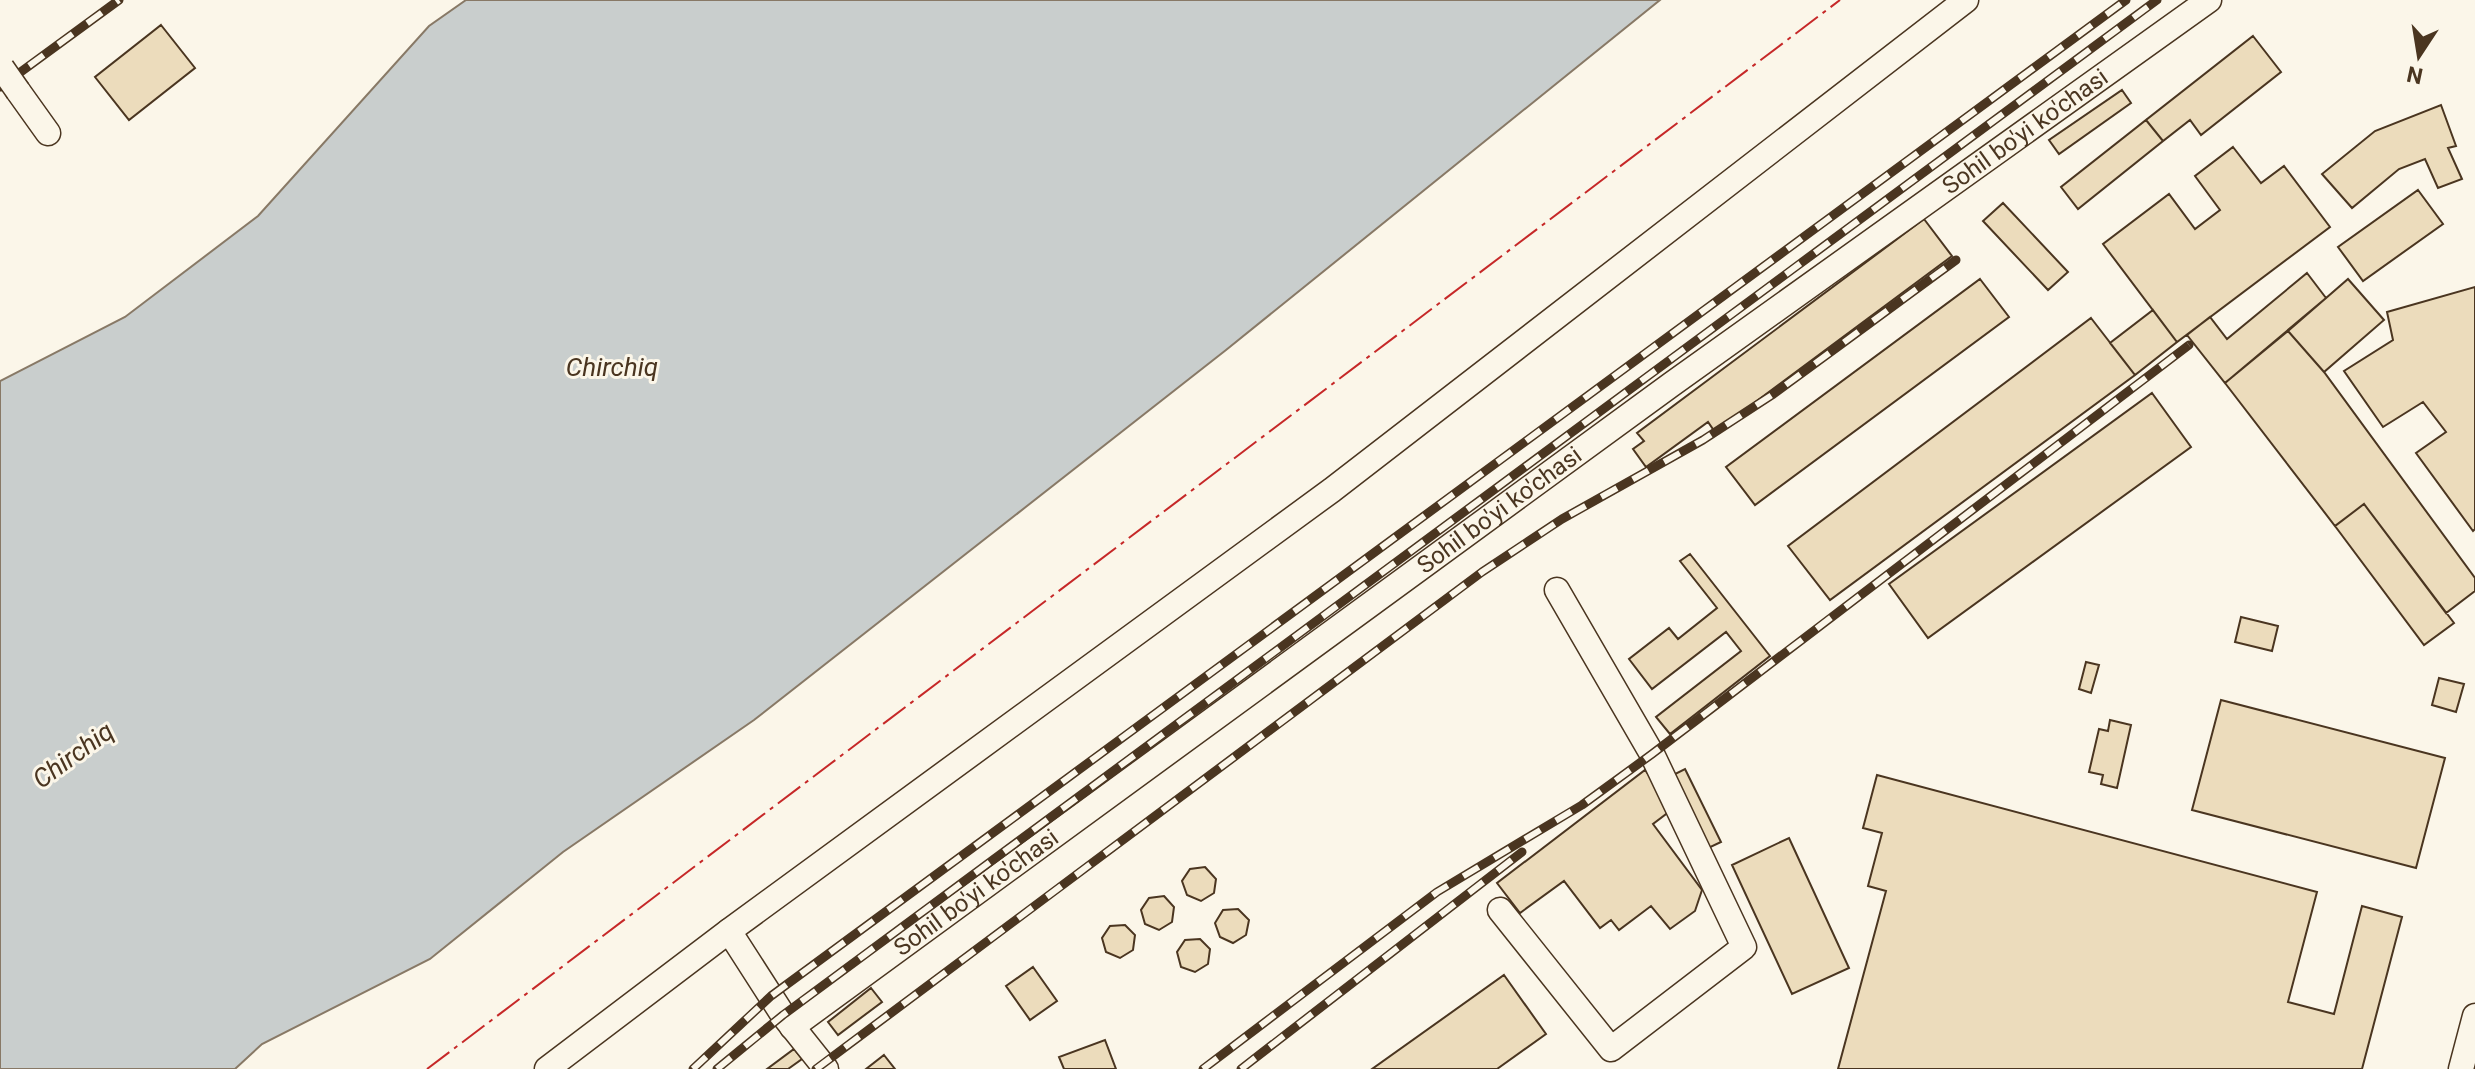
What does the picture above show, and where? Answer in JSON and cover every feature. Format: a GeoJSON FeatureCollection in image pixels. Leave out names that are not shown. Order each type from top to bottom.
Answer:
{"type":"FeatureCollection","features":[{"type":"Feature","properties":{"kind":"street"},"geometry":{"type":"LineString","coordinates":[[547,1069],[729,931],[1332,490],[1966,0]]}},
{"type":"Feature","properties":{"kind":"street","name":"Sohil bo'yi ko'chasi"},"geometry":{"type":"LineString","coordinates":[[792,1027],[1659,393],[2209,0]]}},
{"type":"Feature","properties":{"kind":"street"},"geometry":{"type":"LineString","coordinates":[[1,66],[48,133]]}},
{"type":"Feature","properties":{"kind":"street"},"geometry":{"type":"LineString","coordinates":[[1500,910],[1611,1049],[1744,947],[1652,754],[1557,590]]}},
{"type":"Feature","properties":{"kind":"street"},"geometry":{"type":"LineString","coordinates":[[729,931],[792,1027],[826,1069]]}},
{"type":"Feature","properties":{"kind":"street"},"geometry":{"type":"LineString","coordinates":[[2461,1069],[2475,1016]]}},
{"type":"Feature","properties":{"kind":"water","name":"Chirchiq"},"geometry":{"type":"Polygon","coordinates":[[[466,0],[1660,0],[1226,350],[754,720],[563,852],[430,959],[262,1044],[235,1069],[0,1069],[0,381],[125,317],[258,216],[429,26],[466,0]]]}},
{"type":"Feature","properties":{"kind":"building"},"geometry":{"type":"Polygon","coordinates":[[[161,25],[195,68],[129,120],[95,77],[161,25]]]}},
{"type":"Feature","properties":{"kind":"building"},"geometry":{"type":"Polygon","coordinates":[[[2253,36],[2281,72],[2201,135],[2190,120],[2163,141],[2146,120],[2253,36]]]}},
{"type":"Feature","properties":{"kind":"building"},"geometry":{"type":"Polygon","coordinates":[[[2122,90],[2131,103],[2059,154],[2049,140],[2122,90]]]}},
{"type":"Feature","properties":{"kind":"building"},"geometry":{"type":"Polygon","coordinates":[[[2441,105],[2456,146],[2448,148],[2462,179],[2438,188],[2425,159],[2399,169],[2352,208],[2322,174],[2375,131],[2441,105]]]}},
{"type":"Feature","properties":{"kind":"building"},"geometry":{"type":"Polygon","coordinates":[[[2146,120],[2163,141],[2078,209],[2061,187],[2146,120]]]}},
{"type":"Feature","properties":{"kind":"building"},"geometry":{"type":"Polygon","coordinates":[[[2233,147],[2261,183],[2284,166],[2330,227],[2177,342],[2103,244],[2169,194],[2195,229],[2220,210],[2195,176],[2233,147]]]}},
{"type":"Feature","properties":{"kind":"building"},"geometry":{"type":"Polygon","coordinates":[[[2418,190],[2443,224],[2363,281],[2338,247],[2418,190]]]}},
{"type":"Feature","properties":{"kind":"building"},"geometry":{"type":"Polygon","coordinates":[[[2003,203],[2068,272],[2048,290],[1983,221],[2003,203]]]}},
{"type":"Feature","properties":{"kind":"building"},"geometry":{"type":"Polygon","coordinates":[[[1924,219],[1952,256],[1715,432],[1708,422],[1646,467],[1633,449],[1644,441],[1637,433],[1924,219]]]}},
{"type":"Feature","properties":{"kind":"building"},"geometry":{"type":"Polygon","coordinates":[[[2307,273],[2326,298],[2225,383],[2187,335],[2210,317],[2227,339],[2307,273]]]}},
{"type":"Feature","properties":{"kind":"building"},"geometry":{"type":"Polygon","coordinates":[[[1980,279],[2009,317],[1755,505],[1726,467],[1980,279]]]}},
{"type":"Feature","properties":{"kind":"building"},"geometry":{"type":"Polygon","coordinates":[[[2348,279],[2384,320],[2324,372],[2288,331],[2348,279]]]}},
{"type":"Feature","properties":{"kind":"building"},"geometry":{"type":"Polygon","coordinates":[[[2475,287],[2473,531],[2416,453],[2446,432],[2423,402],[2383,427],[2344,371],[2393,340],[2387,312],[2475,287]]]}},
{"type":"Feature","properties":{"kind":"building"},"geometry":{"type":"Polygon","coordinates":[[[2153,310],[2177,342],[2135,375],[2110,343],[2153,310]]]}},
{"type":"Feature","properties":{"kind":"building"},"geometry":{"type":"Polygon","coordinates":[[[2091,318],[2135,375],[1830,600],[1788,546],[2091,318]]]}},
{"type":"Feature","properties":{"kind":"building"},"geometry":{"type":"Polygon","coordinates":[[[2288,331],[2324,372],[2475,578],[2475,591],[2446,613],[2364,504],[2335,526],[2225,383],[2288,331]]]}},
{"type":"Feature","properties":{"kind":"building"},"geometry":{"type":"Polygon","coordinates":[[[2152,393],[2191,447],[1928,638],[1889,584],[2152,393]]]}},
{"type":"Feature","properties":{"kind":"building"},"geometry":{"type":"Polygon","coordinates":[[[2364,504],[2454,623],[2424,645],[2335,526],[2364,504]]]}},
{"type":"Feature","properties":{"kind":"building"},"geometry":{"type":"Polygon","coordinates":[[[1690,554],[1770,656],[1670,734],[1656,717],[1741,651],[1726,632],[1652,689],[1629,659],[1669,628],[1678,639],[1717,608],[1680,561],[1690,554]]]}},
{"type":"Feature","properties":{"kind":"building"},"geometry":{"type":"Polygon","coordinates":[[[2241,617],[2278,626],[2272,651],[2235,642],[2241,617]]]}},
{"type":"Feature","properties":{"kind":"building"},"geometry":{"type":"Polygon","coordinates":[[[2086,662],[2099,665],[2091,693],[2079,689],[2086,662]]]}},
{"type":"Feature","properties":{"kind":"building"},"geometry":{"type":"Polygon","coordinates":[[[2439,678],[2464,684],[2456,712],[2432,705],[2439,678]]]}},
{"type":"Feature","properties":{"kind":"building"},"geometry":{"type":"Polygon","coordinates":[[[2221,700],[2445,758],[2416,868],[2192,810],[2221,700]]]}},
{"type":"Feature","properties":{"kind":"building"},"geometry":{"type":"Polygon","coordinates":[[[2110,720],[2131,725],[2117,788],[2101,784],[2103,775],[2089,772],[2099,729],[2108,731],[2110,720]]]}},
{"type":"Feature","properties":{"kind":"building"},"geometry":{"type":"Polygon","coordinates":[[[1685,769],[1721,842],[1702,851],[1667,778],[1685,769]]]}},
{"type":"Feature","properties":{"kind":"building"},"geometry":{"type":"Polygon","coordinates":[[[1645,770],[1674,808],[1653,824],[1702,890],[1695,911],[1670,929],[1651,906],[1619,930],[1611,920],[1600,928],[1564,881],[1520,913],[1497,883],[1645,770]]]}},
{"type":"Feature","properties":{"kind":"building"},"geometry":{"type":"Polygon","coordinates":[[[1877,775],[2317,892],[2288,1002],[2334,1014],[2362,906],[2402,917],[2362,1069],[1838,1069],[1886,891],[1868,886],[1882,833],[1863,828],[1877,775]]]}},
{"type":"Feature","properties":{"kind":"building"},"geometry":{"type":"Polygon","coordinates":[[[1789,838],[1849,968],[1792,994],[1732,865],[1789,838]]]}},
{"type":"Feature","properties":{"kind":"building"},"geometry":{"type":"Polygon","coordinates":[[[1205,867],[1216,879],[1214,893],[1201,901],[1187,895],[1182,881],[1190,869],[1205,867]]]}},
{"type":"Feature","properties":{"kind":"building"},"geometry":{"type":"Polygon","coordinates":[[[1164,896],[1174,907],[1172,922],[1159,930],[1145,924],[1141,910],[1149,898],[1164,896]]]}},
{"type":"Feature","properties":{"kind":"building"},"geometry":{"type":"Polygon","coordinates":[[[1238,909],[1249,920],[1246,935],[1233,943],[1220,937],[1215,923],[1223,910],[1238,909]]]}},
{"type":"Feature","properties":{"kind":"building"},"geometry":{"type":"Polygon","coordinates":[[[1125,925],[1135,935],[1133,950],[1120,958],[1106,952],[1102,938],[1110,926],[1125,925]]]}},
{"type":"Feature","properties":{"kind":"building"},"geometry":{"type":"Polygon","coordinates":[[[1200,939],[1210,949],[1208,964],[1195,972],[1181,967],[1177,952],[1185,940],[1200,939]]]}},
{"type":"Feature","properties":{"kind":"building"},"geometry":{"type":"Polygon","coordinates":[[[1033,967],[1057,1001],[1030,1020],[1006,986],[1033,967]]]}},
{"type":"Feature","properties":{"kind":"building"},"geometry":{"type":"Polygon","coordinates":[[[1504,975],[1546,1034],[1497,1069],[1372,1069],[1504,975]]]}},
{"type":"Feature","properties":{"kind":"building"},"geometry":{"type":"Polygon","coordinates":[[[871,988],[882,1002],[838,1035],[828,1022],[871,988]]]}},
{"type":"Feature","properties":{"kind":"building"},"geometry":{"type":"Polygon","coordinates":[[[1105,1040],[1116,1069],[1064,1069],[1059,1057],[1105,1040]]]}},
{"type":"Feature","properties":{"kind":"building"},"geometry":{"type":"Polygon","coordinates":[[[794,1049],[802,1059],[788,1069],[767,1069],[794,1049]]]}},
{"type":"Feature","properties":{"kind":"building"},"geometry":{"type":"Polygon","coordinates":[[[884,1055],[895,1069],[866,1069],[884,1055]]]}},
{"type":"Feature","properties":{"kind":"railway"},"geometry":{"type":"LineString","coordinates":[[0,87],[119,0]]}},
{"type":"Feature","properties":{"kind":"railway"},"geometry":{"type":"LineString","coordinates":[[693,1069],[771,996],[2126,0]]}},
{"type":"Feature","properties":{"kind":"railway"},"geometry":{"type":"LineString","coordinates":[[717,1069],[783,1015],[2157,0]]}},
{"type":"Feature","properties":{"kind":"railway"},"geometry":{"type":"LineString","coordinates":[[816,1069],[1482,572],[1562,519],[1703,440],[1772,395],[1956,260]]}},
{"type":"Feature","properties":{"kind":"railway"},"geometry":{"type":"LineString","coordinates":[[1203,1069],[1437,892],[1582,805],[1652,754],[2189,345]]}},
{"type":"Feature","properties":{"kind":"railway"},"geometry":{"type":"LineString","coordinates":[[1241,1069],[1522,852]]}},
{"type":"Feature","properties":{"kind":"power"},"geometry":{"type":"LineString","coordinates":[[427,1069],[1840,0]]}}]}
